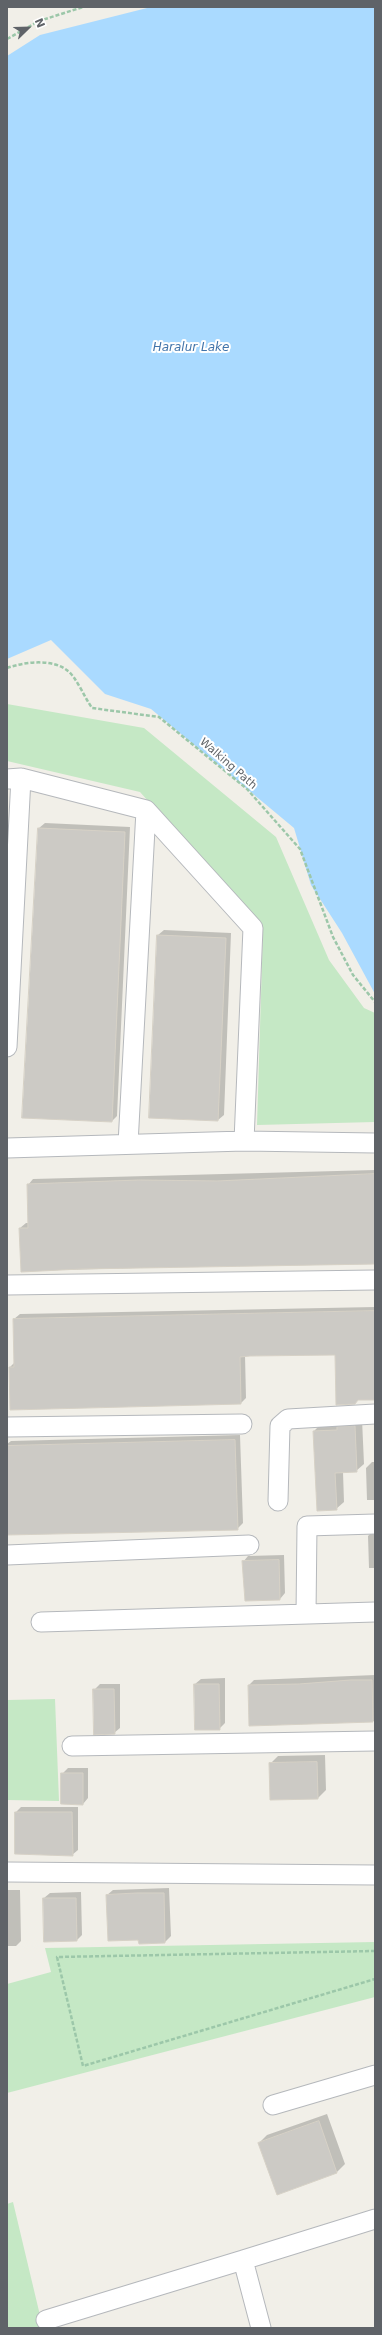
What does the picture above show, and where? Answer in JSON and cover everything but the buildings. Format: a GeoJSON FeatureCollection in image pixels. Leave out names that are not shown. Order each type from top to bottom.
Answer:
{"type":"FeatureCollection","features":[{"type":"Feature","properties":{"kind":"street"},"geometry":{"type":"LineString","coordinates":[[7,1047],[14,778],[146,810],[253,928],[244,1141]]}},
{"type":"Feature","properties":{"kind":"street"},"geometry":{"type":"LineString","coordinates":[[128,1144],[146,810]]}},
{"type":"Feature","properties":{"kind":"street"},"geometry":{"type":"LineString","coordinates":[[7,1148],[244,1141],[375,1144]]}},
{"type":"Feature","properties":{"kind":"street"},"geometry":{"type":"LineString","coordinates":[[7,1285],[375,1280]]}},
{"type":"Feature","properties":{"kind":"street"},"geometry":{"type":"LineString","coordinates":[[278,1501],[280,1426],[283,1422],[288,1419],[375,1414]]}},
{"type":"Feature","properties":{"kind":"street"},"geometry":{"type":"LineString","coordinates":[[7,1427],[242,1424]]}},
{"type":"Feature","properties":{"kind":"street"},"geometry":{"type":"LineString","coordinates":[[306,1614],[307,1526],[375,1524]]}},
{"type":"Feature","properties":{"kind":"street"},"geometry":{"type":"LineString","coordinates":[[7,1555],[249,1545]]}},
{"type":"Feature","properties":{"kind":"street"},"geometry":{"type":"LineString","coordinates":[[41,1622],[375,1612]]}},
{"type":"Feature","properties":{"kind":"street"},"geometry":{"type":"LineString","coordinates":[[72,1746],[375,1741]]}},
{"type":"Feature","properties":{"kind":"street"},"geometry":{"type":"LineString","coordinates":[[7,1872],[375,1875]]}},
{"type":"Feature","properties":{"kind":"street"},"geometry":{"type":"LineString","coordinates":[[273,2104],[375,2074]]}},
{"type":"Feature","properties":{"kind":"street"},"geometry":{"type":"LineString","coordinates":[[46,2320],[375,2219]]}},
{"type":"Feature","properties":{"kind":"street"},"geometry":{"type":"LineString","coordinates":[[243,2260],[261,2328]]}},
{"type":"Feature","properties":{"kind":"path"},"geometry":{"type":"LineString","coordinates":[[7,39],[39,21],[83,7]]}},
{"type":"Feature","properties":{"kind":"path","name":"Walking Path"},"geometry":{"type":"LineString","coordinates":[[7,668],[16,665],[48,662],[68,671],[92,708],[159,716],[247,789],[300,849],[333,937],[353,976],[375,1002]]}},
{"type":"Feature","properties":{"kind":"path"},"geometry":{"type":"LineString","coordinates":[[375,1951],[57,1957],[83,2066],[375,1979]]}},
{"type":"Feature","properties":{"kind":"green space"},"geometry":{"type":"Polygon","coordinates":[[[7,704],[144,728],[276,837],[329,960],[364,1008],[375,1013],[375,1122],[257,1125],[263,930],[140,792],[7,761],[7,704]]]}},
{"type":"Feature","properties":{"kind":"green space"},"geometry":{"type":"Polygon","coordinates":[[[55,1699],[59,1801],[7,1800],[7,1700],[55,1699]]]}},
{"type":"Feature","properties":{"kind":"green space"},"geometry":{"type":"Polygon","coordinates":[[[375,1942],[375,1997],[7,2093],[7,1984],[51,1972],[45,1948],[375,1942]]]}},
{"type":"Feature","properties":{"kind":"green space"},"geometry":{"type":"Polygon","coordinates":[[[13,2202],[43,2328],[7,2328],[7,2204],[13,2202]]]}},
{"type":"Feature","properties":{"kind":"water","name":"Haralur Lake"},"geometry":{"type":"Polygon","coordinates":[[[151,7],[375,7],[375,994],[342,933],[311,885],[294,828],[151,709],[105,694],[51,640],[7,659],[7,56],[40,35],[151,7]]]}}]}
